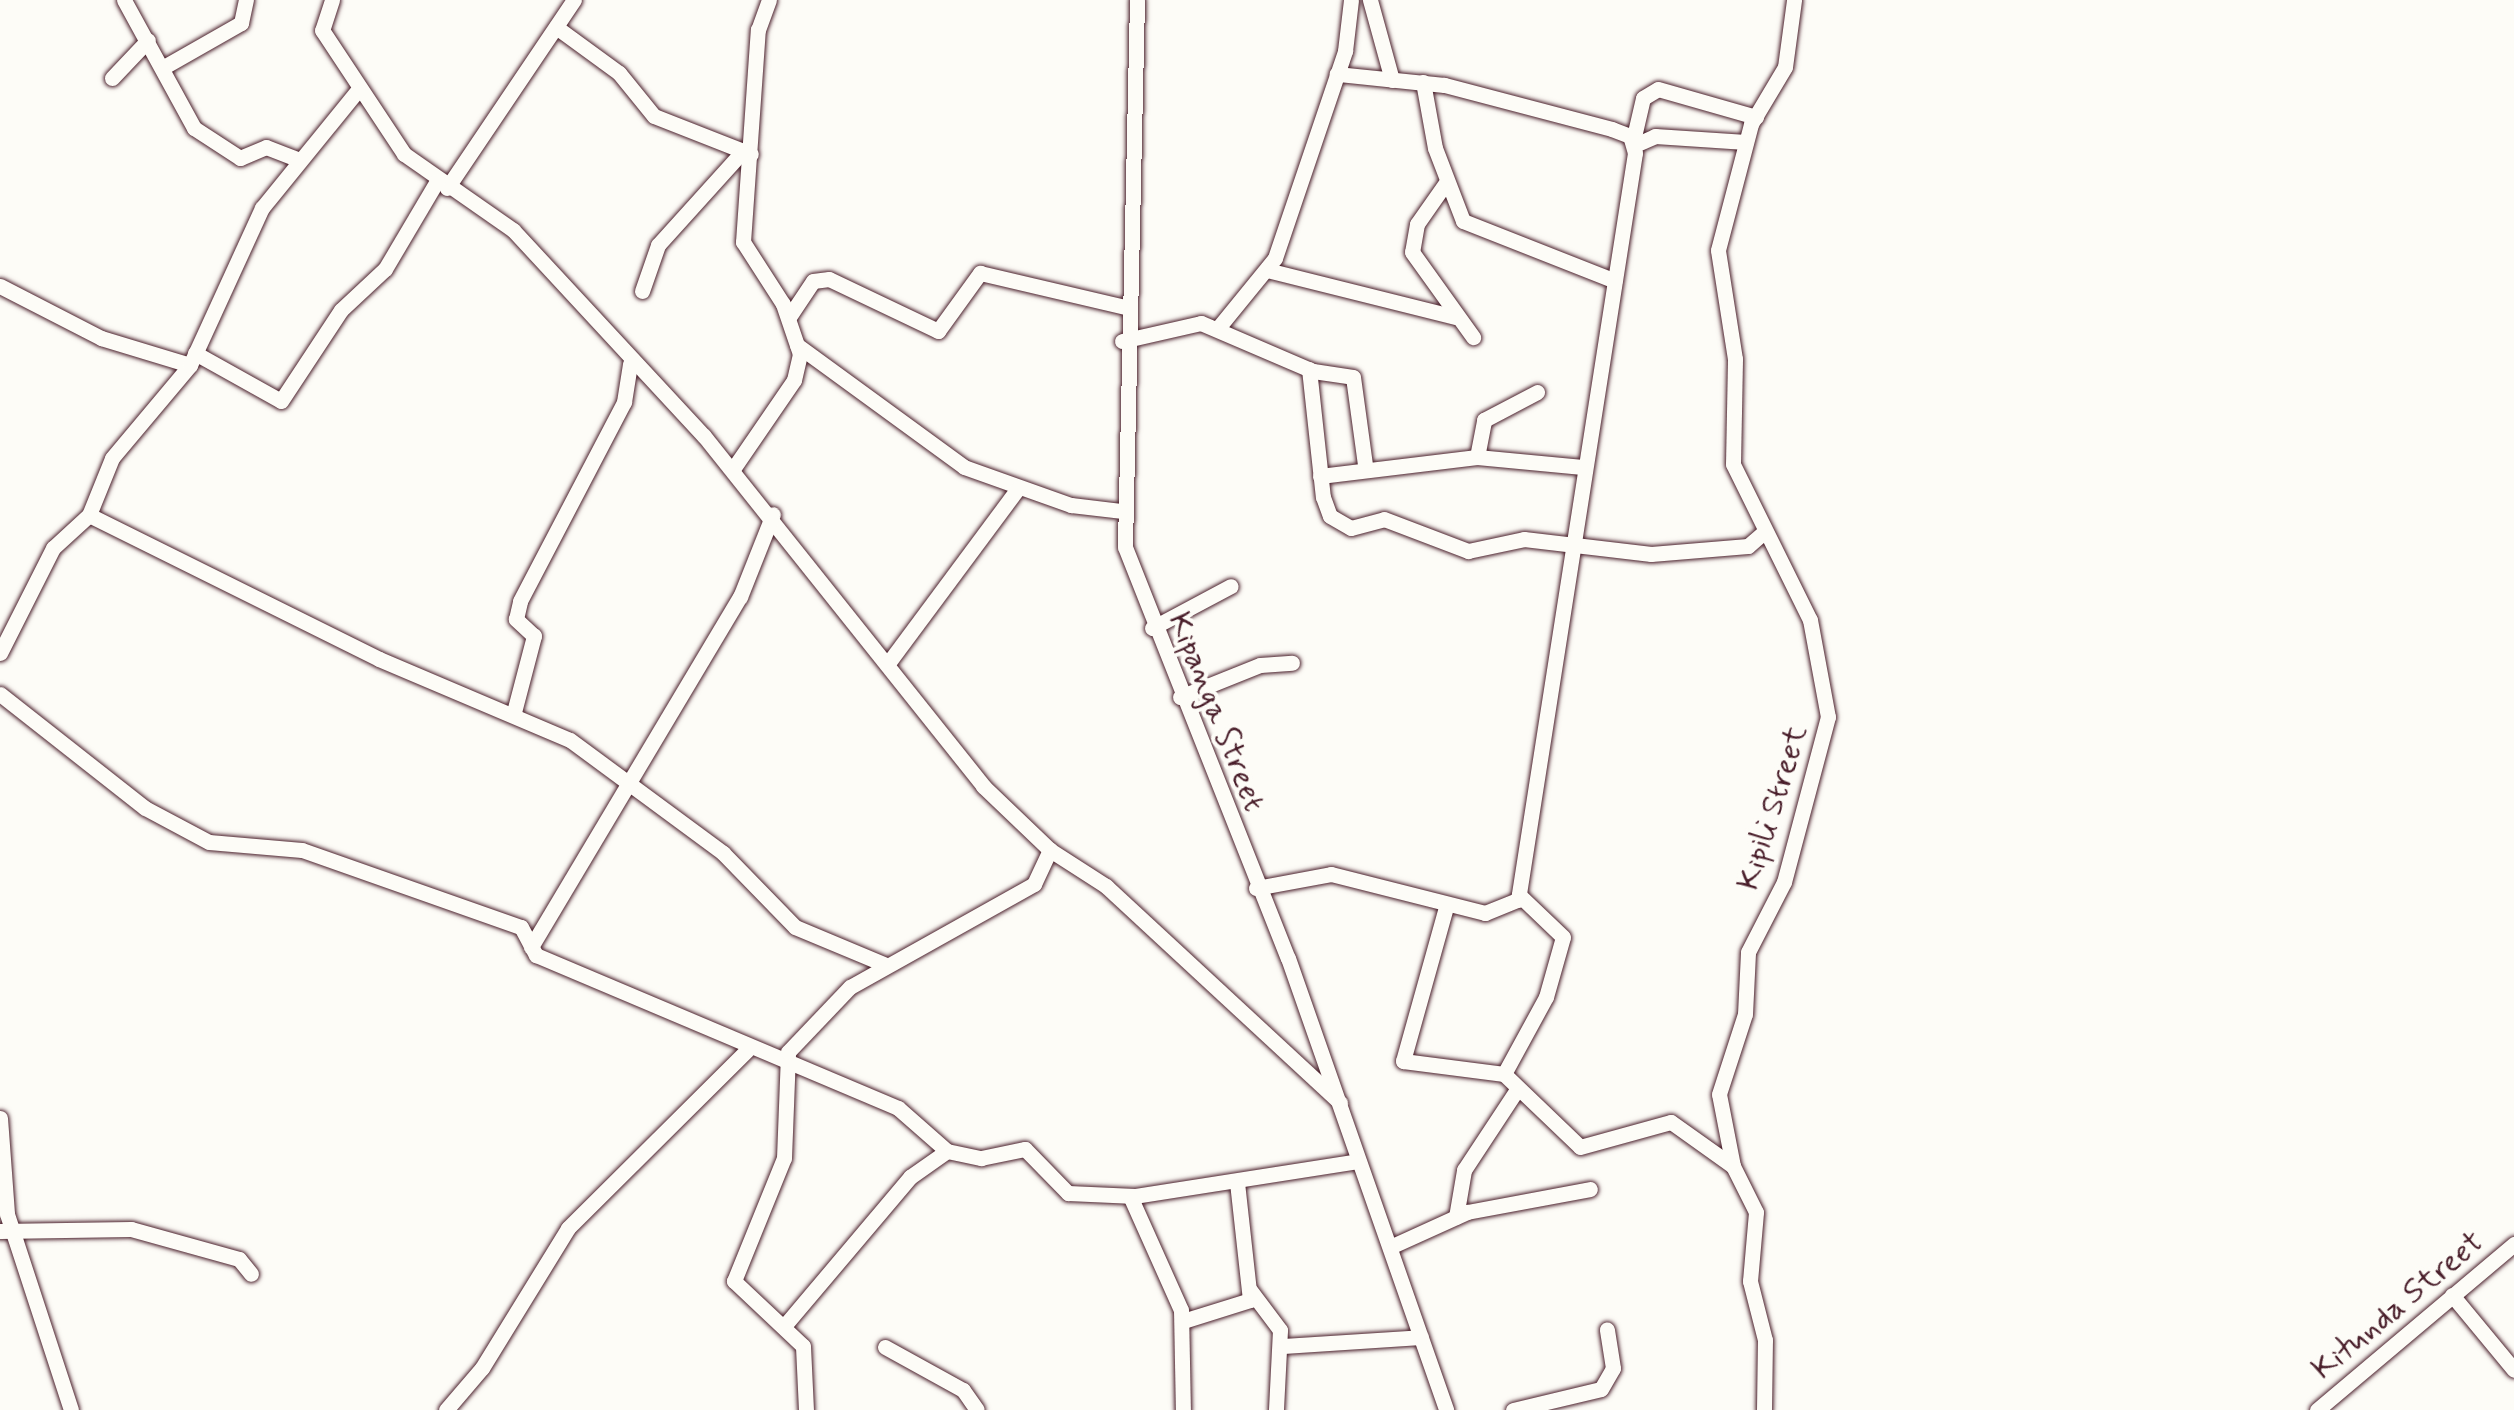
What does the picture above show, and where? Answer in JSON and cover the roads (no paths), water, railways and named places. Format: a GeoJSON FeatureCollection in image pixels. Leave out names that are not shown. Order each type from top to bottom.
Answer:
{"type":"FeatureCollection","features":[{"type":"Feature","properties":{"kind":"street"},"geometry":{"type":"LineString","coordinates":[[124,0],[188,119],[213,144],[240,158],[266,147],[300,160]]}},
{"type":"Feature","properties":{"kind":"street"},"geometry":{"type":"LineString","coordinates":[[162,68],[241,23],[246,0]]}},
{"type":"Feature","properties":{"kind":"street"},"geometry":{"type":"LineString","coordinates":[[332,0],[322,30],[358,90],[404,154],[442,185],[514,230],[630,363],[733,469],[773,514],[982,786],[1050,850],[1106,886],[1340,1102]]}},
{"type":"Feature","properties":{"kind":"street"},"geometry":{"type":"LineString","coordinates":[[0,286],[100,338],[192,359],[281,401],[341,310],[385,269],[574,0]]}},
{"type":"Feature","properties":{"kind":"street"},"geometry":{"type":"LineString","coordinates":[[733,469],[794,380],[797,346],[789,317],[744,244],[747,152],[758,30],[770,0]]}},
{"type":"Feature","properties":{"kind":"street","name":"Kipanga Street"},"geometry":{"type":"LineString","coordinates":[[1136,0],[1122,340],[1120,511],[1152,628],[1340,1102],[1446,1410]]}},
{"type":"Feature","properties":{"kind":"street"},"geometry":{"type":"LineString","coordinates":[[1218,328],[1267,270],[1337,74],[1352,0]]}},
{"type":"Feature","properties":{"kind":"street"},"geometry":{"type":"LineString","coordinates":[[1370,0],[1392,80]]}},
{"type":"Feature","properties":{"kind":"street","name":"Kipili Street"},"geometry":{"type":"LineString","coordinates":[[1764,1410],[1764,1340],[1750,1281],[1756,1212],[1733,1166],[1719,1094],[1746,1014],[1747,955],[1784,882],[1828,724],[1814,630],[1762,534],[1733,464],[1735,359],[1718,261],[1746,142],[1785,67],[1794,0]]}},
{"type":"Feature","properties":{"kind":"street"},"geometry":{"type":"LineString","coordinates":[[556,27],[620,73],[654,116],[747,152]]}},
{"type":"Feature","properties":{"kind":"street"},"geometry":{"type":"LineString","coordinates":[[112,78],[148,40]]}},
{"type":"Feature","properties":{"kind":"street"},"geometry":{"type":"LineString","coordinates":[[1337,74],[1423,82],[1634,143],[1655,136],[1746,142]]}},
{"type":"Feature","properties":{"kind":"street"},"geometry":{"type":"LineString","coordinates":[[1423,82],[1445,184],[1470,228],[1615,281]]}},
{"type":"Feature","properties":{"kind":"street"},"geometry":{"type":"LineString","coordinates":[[0,652],[53,548],[89,515],[112,458],[192,359],[258,214],[358,90]]}},
{"type":"Feature","properties":{"kind":"street"},"geometry":{"type":"LineString","coordinates":[[1256,888],[1331,874],[1446,907],[1505,912],[1519,896],[1643,98],[1658,90],[1756,118]]}},
{"type":"Feature","properties":{"kind":"street"},"geometry":{"type":"LineString","coordinates":[[642,291],[658,245],[747,152]]}},
{"type":"Feature","properties":{"kind":"street"},"geometry":{"type":"LineString","coordinates":[[1445,184],[1418,224],[1412,252],[1455,317],[1474,337]]}},
{"type":"Feature","properties":{"kind":"street"},"geometry":{"type":"LineString","coordinates":[[1267,270],[1455,317]]}},
{"type":"Feature","properties":{"kind":"street"},"geometry":{"type":"LineString","coordinates":[[789,317],[813,281],[829,279],[938,331],[980,274],[1125,307]]}},
{"type":"Feature","properties":{"kind":"street"},"geometry":{"type":"LineString","coordinates":[[1122,340],[1186,321],[1218,328],[1309,369],[1354,378],[1366,465]]}},
{"type":"Feature","properties":{"kind":"street"},"geometry":{"type":"LineString","coordinates":[[797,346],[940,454],[1018,488],[1120,511]]}},
{"type":"Feature","properties":{"kind":"street"},"geometry":{"type":"LineString","coordinates":[[514,712],[534,636],[516,614],[624,402],[630,363]]}},
{"type":"Feature","properties":{"kind":"street"},"geometry":{"type":"LineString","coordinates":[[1309,369],[1320,476],[1330,516],[1351,528],[1384,519],[1468,551],[1524,539],[1572,548],[1662,554],[1752,545],[1762,534]]}},
{"type":"Feature","properties":{"kind":"street"},"geometry":{"type":"LineString","coordinates":[[1477,457],[1484,420],[1537,392]]}},
{"type":"Feature","properties":{"kind":"street"},"geometry":{"type":"LineString","coordinates":[[1320,476],[1366,465],[1477,457],[1583,467]]}},
{"type":"Feature","properties":{"kind":"street"},"geometry":{"type":"LineString","coordinates":[[889,662],[1018,488]]}},
{"type":"Feature","properties":{"kind":"street"},"geometry":{"type":"LineString","coordinates":[[531,948],[740,596],[773,514]]}},
{"type":"Feature","properties":{"kind":"street"},"geometry":{"type":"LineString","coordinates":[[89,515],[380,659],[514,712],[630,784],[723,854],[794,926],[886,966]]}},
{"type":"Feature","properties":{"kind":"street"},"geometry":{"type":"LineString","coordinates":[[1152,628],[1231,586]]}},
{"type":"Feature","properties":{"kind":"street"},"geometry":{"type":"LineString","coordinates":[[1180,697],[1260,665],[1292,663]]}},
{"type":"Feature","properties":{"kind":"street"},"geometry":{"type":"LineString","coordinates":[[0,694],[145,808],[209,842],[302,850],[401,878],[521,927],[531,948],[746,1050],[898,1108],[947,1151],[981,1158],[1020,1146],[1060,1190],[1130,1196],[1358,1161]]}},
{"type":"Feature","properties":{"kind":"street"},"geometry":{"type":"LineString","coordinates":[[806,1410],[808,1361],[785,1325],[734,1281],[784,1158],[786,1066],[815,1016],[886,966],[1034,884],[1050,850]]}},
{"type":"Feature","properties":{"kind":"street"},"geometry":{"type":"LineString","coordinates":[[1504,1074],[1546,997],[1563,937],[1519,896]]}},
{"type":"Feature","properties":{"kind":"street"},"geometry":{"type":"LineString","coordinates":[[1446,907],[1400,1057],[1504,1074],[1580,1146],[1671,1122],[1695,1131],[1733,1166]]}},
{"type":"Feature","properties":{"kind":"street"},"geometry":{"type":"LineString","coordinates":[[446,1410],[568,1228],[746,1050]]}},
{"type":"Feature","properties":{"kind":"street"},"geometry":{"type":"LineString","coordinates":[[1456,1217],[1464,1170],[1518,1088]]}},
{"type":"Feature","properties":{"kind":"street"},"geometry":{"type":"LineString","coordinates":[[0,1118],[8,1232],[71,1410]]}},
{"type":"Feature","properties":{"kind":"street"},"geometry":{"type":"LineString","coordinates":[[785,1325],[910,1176],[947,1151]]}},
{"type":"Feature","properties":{"kind":"street"},"geometry":{"type":"LineString","coordinates":[[1237,1182],[1250,1290],[1283,1346],[1276,1410]]}},
{"type":"Feature","properties":{"kind":"street"},"geometry":{"type":"LineString","coordinates":[[1390,1247],[1456,1217],[1590,1189]]}},
{"type":"Feature","properties":{"kind":"street"},"geometry":{"type":"LineString","coordinates":[[1130,1196],[1183,1321],[1182,1410]]}},
{"type":"Feature","properties":{"kind":"street"},"geometry":{"type":"LineString","coordinates":[[8,1232],[131,1229],[240,1259],[251,1274]]}},
{"type":"Feature","properties":{"kind":"street","name":"Kitunda Street"},"geometry":{"type":"LineString","coordinates":[[2317,1410],[2514,1244]]}},
{"type":"Feature","properties":{"kind":"street"},"geometry":{"type":"LineString","coordinates":[[1183,1321],[1243,1305],[1250,1290]]}},
{"type":"Feature","properties":{"kind":"street"},"geometry":{"type":"LineString","coordinates":[[2452,1294],[2514,1370]]}},
{"type":"Feature","properties":{"kind":"street"},"geometry":{"type":"LineString","coordinates":[[1513,1410],[1601,1389],[1613,1368],[1607,1329]]}},
{"type":"Feature","properties":{"kind":"street"},"geometry":{"type":"LineString","coordinates":[[1283,1346],[1421,1337]]}},
{"type":"Feature","properties":{"kind":"street"},"geometry":{"type":"LineString","coordinates":[[885,1347],[963,1390],[977,1410]]}}]}
